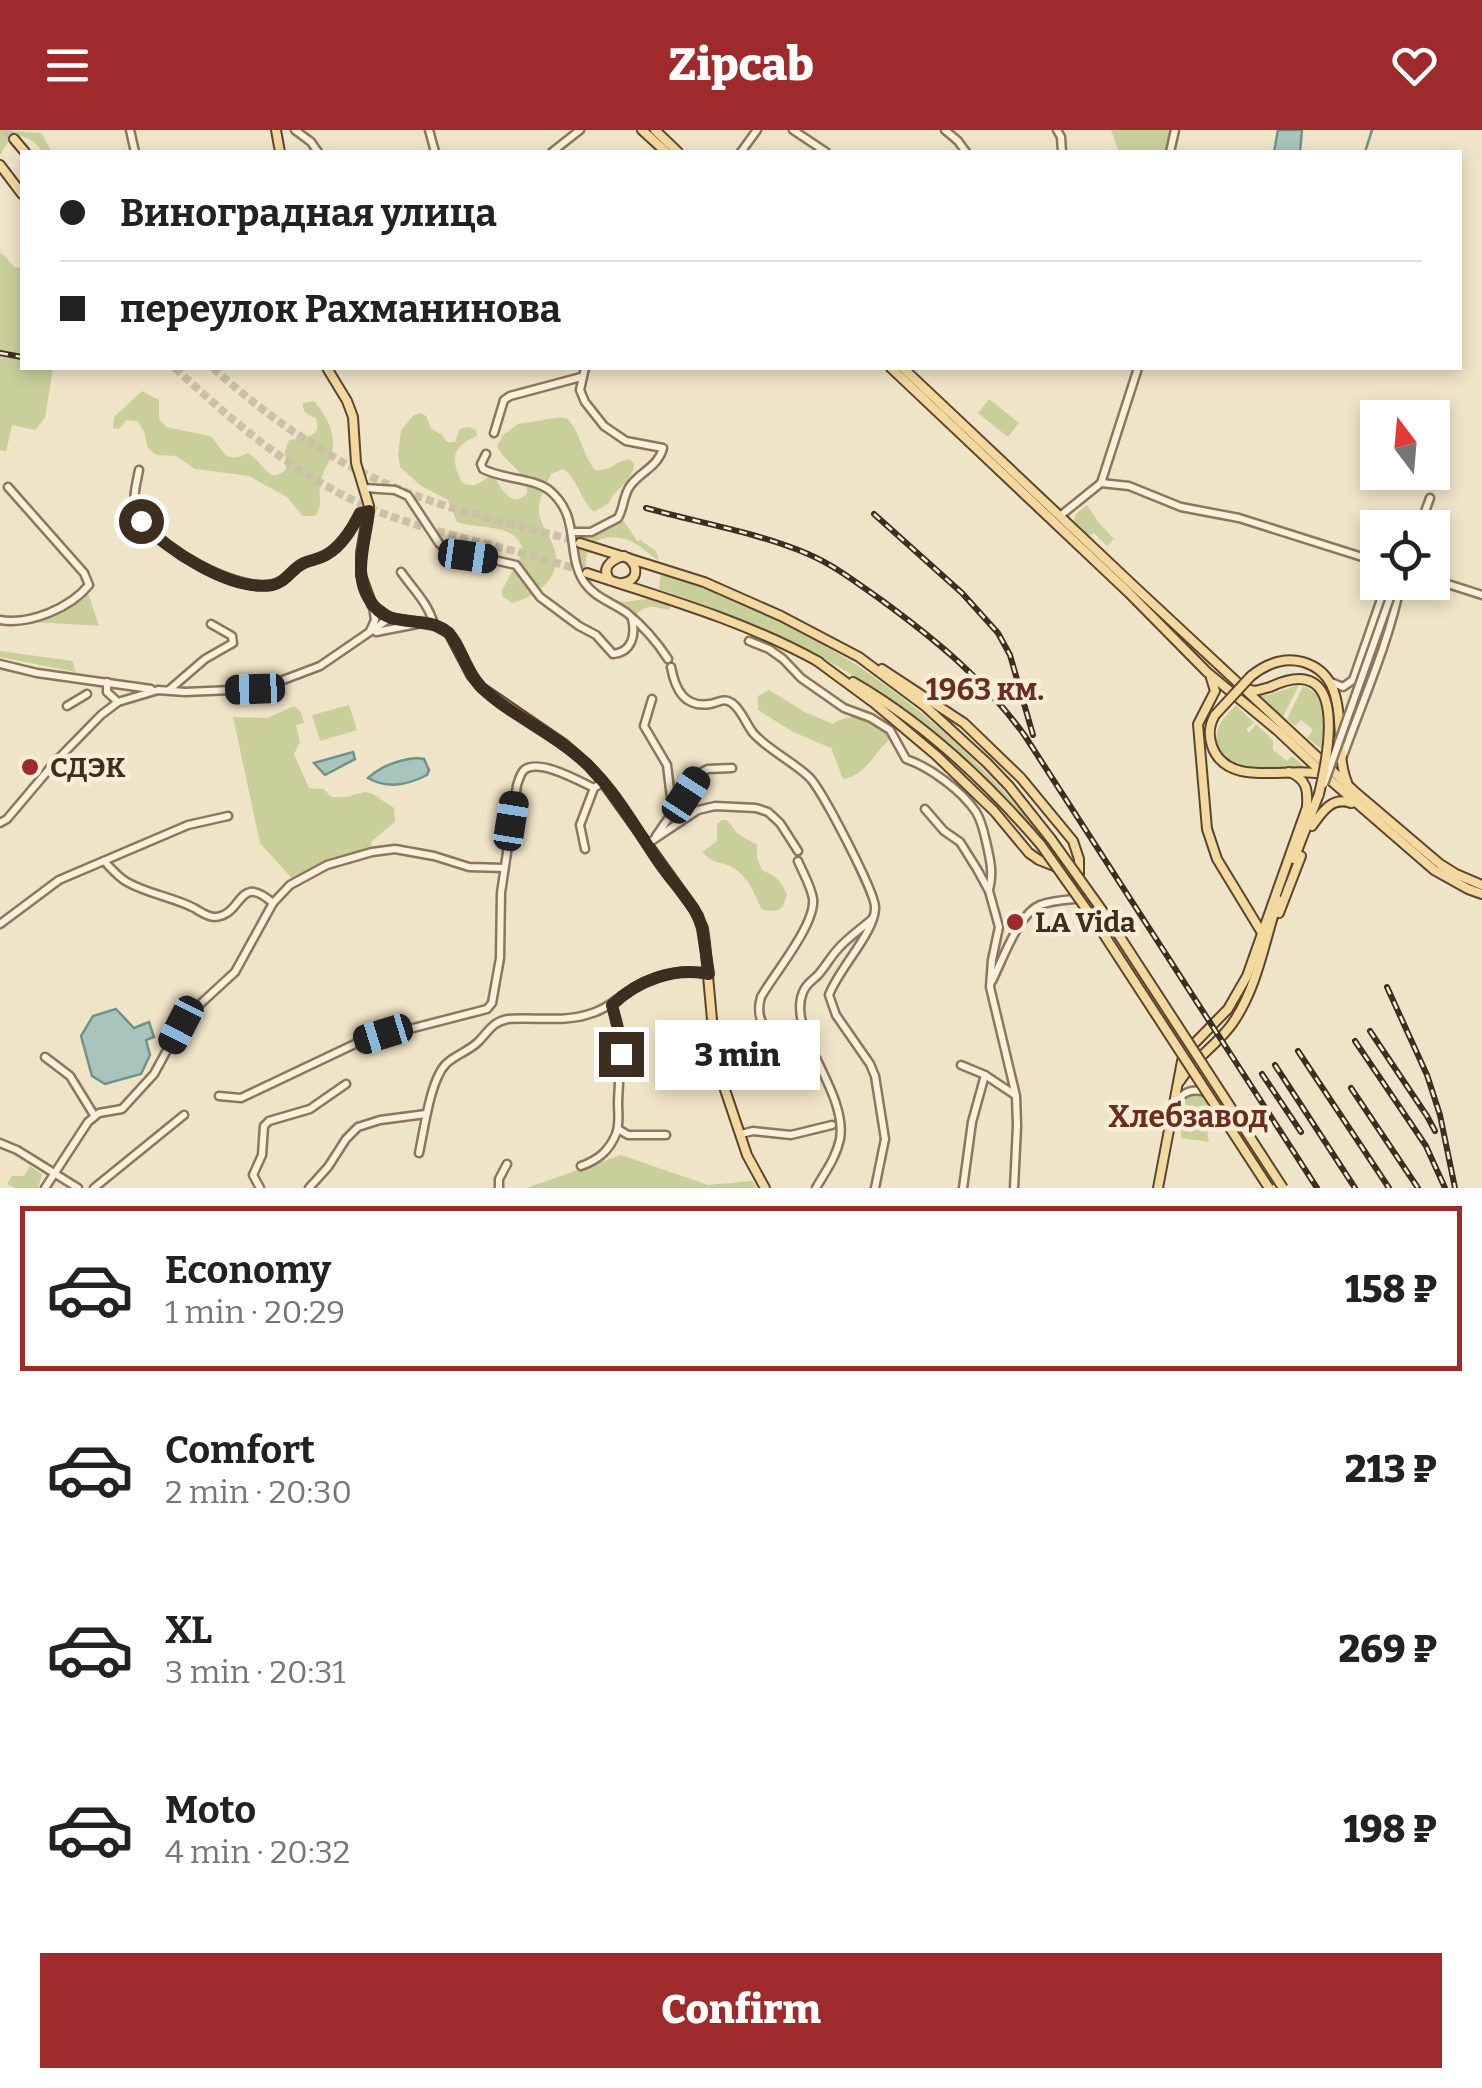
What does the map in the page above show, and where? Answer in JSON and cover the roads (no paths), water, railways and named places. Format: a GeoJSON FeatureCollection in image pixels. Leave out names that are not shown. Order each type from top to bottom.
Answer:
{"type":"FeatureCollection","features":[{"type":"Feature","properties":{"kind":"main road"},"geometry":{"type":"LineString","coordinates":[[642,130],[664,150]]}},
{"type":"Feature","properties":{"kind":"main road"},"geometry":{"type":"LineString","coordinates":[[655,130],[676,150]]}},
{"type":"Feature","properties":{"kind":"main road"},"geometry":{"type":"LineString","coordinates":[[14,138],[23,150]]}},
{"type":"Feature","properties":{"kind":"main road"},"geometry":{"type":"LineString","coordinates":[[0,165],[20,191]]}},
{"type":"Feature","properties":{"kind":"main road"},"geometry":{"type":"LineString","coordinates":[[328,370],[353,417],[356,463],[369,511],[360,565],[372,605],[390,618],[434,625],[450,633],[482,688],[588,764],[649,842],[698,916],[709,974],[714,1053],[747,1155],[765,1188]]}},
{"type":"Feature","properties":{"kind":"main road"},"geometry":{"type":"LineString","coordinates":[[893,370],[1207,672],[1444,876],[1482,894]]}},
{"type":"Feature","properties":{"kind":"main road"},"geometry":{"type":"LineString","coordinates":[[905,370],[1353,790],[1440,864],[1482,885]]}},
{"type":"Feature","properties":{"kind":"main road"},"geometry":{"type":"LineString","coordinates":[[580,543],[667,568],[734,594],[893,676],[964,722],[1021,778],[1072,841],[1079,859],[1076,877]]}},
{"type":"Feature","properties":{"kind":"main road"},"geometry":{"type":"LineString","coordinates":[[626,556],[635,566],[630,582],[615,582],[607,577],[607,567],[626,556]]}},
{"type":"Feature","properties":{"kind":"main road"},"geometry":{"type":"LineString","coordinates":[[586,573],[660,594],[742,624],[817,661],[868,690],[928,733],[990,788],[1041,845],[1275,1186]]}},
{"type":"Feature","properties":{"kind":"main road"},"geometry":{"type":"LineString","coordinates":[[860,658],[926,707],[976,753],[1009,786],[1051,839],[1109,920],[1275,1186]]}},
{"type":"Feature","properties":{"kind":"main road"},"geometry":{"type":"LineString","coordinates":[[817,661],[938,756],[1030,853],[1076,877],[1194,1062]]}},
{"type":"Feature","properties":{"kind":"main road"},"geometry":{"type":"LineString","coordinates":[[1329,779],[1318,772],[1244,772],[1230,768],[1213,748],[1211,721],[1251,676],[1273,663],[1306,663],[1329,681],[1338,707],[1344,776],[1353,790]]}},
{"type":"Feature","properties":{"kind":"main road"},"geometry":{"type":"LineString","coordinates":[[1207,672],[1216,690],[1198,730],[1209,840],[1262,933]]}},
{"type":"Feature","properties":{"kind":"main road"},"geometry":{"type":"LineString","coordinates":[[1241,686],[1256,691],[1302,678],[1313,682],[1323,694],[1328,712],[1330,734],[1320,794],[1278,899],[1266,945]]}},
{"type":"Feature","properties":{"kind":"main road"},"geometry":{"type":"LineString","coordinates":[[1290,772],[1304,782],[1307,807]]}},
{"type":"Feature","properties":{"kind":"main road"},"geometry":{"type":"LineString","coordinates":[[1158,1188],[1173,1105],[1177,1085],[1182,1061],[1187,1051],[1221,1018],[1247,976],[1314,789],[1322,788],[1324,793],[1253,984],[1236,1018],[1177,1085]]}},
{"type":"Feature","properties":{"kind":"main road"},"geometry":{"type":"LineString","coordinates":[[1312,826],[1327,806],[1344,800],[1374,819]]}},
{"type":"Feature","properties":{"kind":"street"},"geometry":{"type":"LineString","coordinates":[[295,130],[317,150]]}},
{"type":"Feature","properties":{"kind":"street"},"geometry":{"type":"LineString","coordinates":[[555,150],[580,130]]}},
{"type":"Feature","properties":{"kind":"street"},"geometry":{"type":"LineString","coordinates":[[793,130],[823,150]]}},
{"type":"Feature","properties":{"kind":"street"},"geometry":{"type":"LineString","coordinates":[[945,130],[965,150]]}},
{"type":"Feature","properties":{"kind":"street"},"geometry":{"type":"LineString","coordinates":[[573,532],[591,532],[622,515],[624,496],[643,472],[656,463],[664,448],[626,442],[611,433],[585,402],[580,390],[584,370]]}},
{"type":"Feature","properties":{"kind":"street"},"geometry":{"type":"LineString","coordinates":[[1060,516],[1101,483],[1137,370]]}},
{"type":"Feature","properties":{"kind":"street"},"geometry":{"type":"LineString","coordinates":[[494,433],[508,397],[582,377]]}},
{"type":"Feature","properties":{"kind":"street"},"geometry":{"type":"LineString","coordinates":[[486,454],[483,469],[550,490],[570,521],[575,559],[585,583],[652,637],[684,698],[694,704],[728,701],[754,734],[812,780],[868,884],[876,908],[872,926],[851,954],[829,995],[836,1016],[875,1076],[885,1139],[876,1188]]}},
{"type":"Feature","properties":{"kind":"street"},"geometry":{"type":"LineString","coordinates":[[139,470],[134,501],[141,521],[150,531],[180,553],[244,584],[284,581],[300,565],[333,550],[347,536],[360,513],[369,511]]}},
{"type":"Feature","properties":{"kind":"street"},"geometry":{"type":"LineString","coordinates":[[1101,483],[1129,486],[1180,507],[1240,518],[1360,556]]}},
{"type":"Feature","properties":{"kind":"street"},"geometry":{"type":"LineString","coordinates":[[0,620],[12,622],[55,610],[89,586],[84,572],[8,488]]}},
{"type":"Feature","properties":{"kind":"street"},"geometry":{"type":"LineString","coordinates":[[365,488],[404,493],[445,550],[516,565],[540,597],[596,635],[612,654],[620,653],[632,642],[632,618]]}},
{"type":"Feature","properties":{"kind":"street"},"geometry":{"type":"LineString","coordinates":[[1426,510],[1430,498]]}},
{"type":"Feature","properties":{"kind":"street"},"geometry":{"type":"LineString","coordinates":[[400,572],[421,598],[434,625]]}},
{"type":"Feature","properties":{"kind":"street"},"geometry":{"type":"LineString","coordinates":[[1450,585],[1482,595]]}},
{"type":"Feature","properties":{"kind":"street"},"geometry":{"type":"LineString","coordinates":[[1329,681],[1343,687],[1353,680],[1381,600]]}},
{"type":"Feature","properties":{"kind":"street"},"geometry":{"type":"LineString","coordinates":[[1320,794],[1389,600]]}},
{"type":"Feature","properties":{"kind":"street"},"geometry":{"type":"LineString","coordinates":[[1341,762],[1397,600]]}},
{"type":"Feature","properties":{"kind":"street"},"geometry":{"type":"LineString","coordinates":[[365,636],[376,620],[372,605]]}},
{"type":"Feature","properties":{"kind":"street"},"geometry":{"type":"LineString","coordinates":[[0,664],[158,690],[260,688],[320,666],[390,618]]}},
{"type":"Feature","properties":{"kind":"street"},"geometry":{"type":"LineString","coordinates":[[365,636],[420,623]]}},
{"type":"Feature","properties":{"kind":"street"},"geometry":{"type":"LineString","coordinates":[[169,691],[205,658],[233,643],[232,636],[211,624]]}},
{"type":"Feature","properties":{"kind":"street"},"geometry":{"type":"LineString","coordinates":[[748,640],[770,649],[801,678],[844,708],[890,730],[906,759],[918,763],[958,792],[976,812],[983,830],[992,874],[989,891]]}},
{"type":"Feature","properties":{"kind":"street"},"geometry":{"type":"LineString","coordinates":[[107,682],[107,692],[118,702]]}},
{"type":"Feature","properties":{"kind":"street"},"geometry":{"type":"LineString","coordinates":[[0,822],[101,714],[118,702],[158,690]]}},
{"type":"Feature","properties":{"kind":"street"},"geometry":{"type":"LineString","coordinates":[[67,706],[86,694]]}},
{"type":"Feature","properties":{"kind":"street"},"geometry":{"type":"LineString","coordinates":[[652,699],[644,726],[667,765],[673,814]]}},
{"type":"Feature","properties":{"kind":"street"},"geometry":{"type":"LineString","coordinates":[[219,1096],[241,1098],[359,1042],[488,1008],[500,958],[500,893],[517,785],[526,769],[536,767],[560,772],[594,788]]}},
{"type":"Feature","properties":{"kind":"street"},"geometry":{"type":"LineString","coordinates":[[649,842],[700,773],[732,768]]}},
{"type":"Feature","properties":{"kind":"street"},"geometry":{"type":"LineString","coordinates":[[584,849],[580,825],[594,788],[603,782]]}},
{"type":"Feature","properties":{"kind":"street"},"geometry":{"type":"LineString","coordinates":[[649,842],[702,808],[714,806],[756,808],[780,823],[798,856],[812,898],[810,919],[773,975],[758,1008],[762,1022],[776,1040],[795,1052],[814,1053]]}},
{"type":"Feature","properties":{"kind":"street"},"geometry":{"type":"LineString","coordinates":[[925,809],[960,842],[989,891],[999,932],[990,987],[1016,1096],[1014,1188]]}},
{"type":"Feature","properties":{"kind":"street"},"geometry":{"type":"LineString","coordinates":[[0,924],[58,880],[188,825],[228,816]]}},
{"type":"Feature","properties":{"kind":"street"},"geometry":{"type":"LineString","coordinates":[[45,1188],[94,1115],[122,1109],[154,1074],[184,1019],[235,972],[273,904],[290,885],[327,865],[394,849],[469,867],[504,868]]}},
{"type":"Feature","properties":{"kind":"street"},"geometry":{"type":"LineString","coordinates":[[104,860],[124,881],[212,917],[227,913],[251,891],[264,895],[273,904]]}},
{"type":"Feature","properties":{"kind":"street"},"geometry":{"type":"LineString","coordinates":[[990,987],[1022,921],[1032,909],[1090,897]]}},
{"type":"Feature","properties":{"kind":"street"},"geometry":{"type":"LineString","coordinates":[[816,1188],[836,1152],[841,1123],[838,1104],[802,1020],[800,1003],[803,990],[838,948],[874,918]]}},
{"type":"Feature","properties":{"kind":"street"},"geometry":{"type":"LineString","coordinates":[[419,1153],[434,1084],[442,1069],[478,1042],[493,1024],[508,1018],[579,1017],[612,1005],[638,985],[669,974],[709,974]]}},
{"type":"Feature","properties":{"kind":"street"},"geometry":{"type":"LineString","coordinates":[[581,1166],[601,1156],[618,1130],[621,1054],[612,1005]]}},
{"type":"Feature","properties":{"kind":"street"},"geometry":{"type":"LineString","coordinates":[[488,1008],[493,1024]]}},
{"type":"Feature","properties":{"kind":"street"},"geometry":{"type":"LineString","coordinates":[[45,1057],[70,1076],[94,1115]]}},
{"type":"Feature","properties":{"kind":"street"},"geometry":{"type":"LineString","coordinates":[[1194,1062],[1275,1186],[1259,1188]]}},
{"type":"Feature","properties":{"kind":"street"},"geometry":{"type":"LineString","coordinates":[[961,1065],[985,1075],[1016,1096]]}},
{"type":"Feature","properties":{"kind":"street"},"geometry":{"type":"LineString","coordinates":[[963,1188],[972,1122],[985,1075]]}},
{"type":"Feature","properties":{"kind":"street"},"geometry":{"type":"LineString","coordinates":[[260,1188],[254,1175],[262,1154],[264,1126],[310,1110],[346,1084]]}},
{"type":"Feature","properties":{"kind":"street"},"geometry":{"type":"LineString","coordinates":[[1173,1105],[1190,1090],[1218,1099]]}},
{"type":"Feature","properties":{"kind":"street"},"geometry":{"type":"LineString","coordinates":[[94,1188],[184,1114]]}},
{"type":"Feature","properties":{"kind":"street"},"geometry":{"type":"LineString","coordinates":[[309,1188],[358,1127],[426,1114]]}},
{"type":"Feature","properties":{"kind":"street"},"geometry":{"type":"LineString","coordinates":[[740,1134],[749,1131],[791,1136],[832,1125]]}},
{"type":"Feature","properties":{"kind":"street"},"geometry":{"type":"LineString","coordinates":[[618,1130],[628,1135],[666,1135]]}},
{"type":"Feature","properties":{"kind":"street"},"geometry":{"type":"LineString","coordinates":[[0,1142],[78,1188]]}},
{"type":"Feature","properties":{"kind":"street"},"geometry":{"type":"LineString","coordinates":[[499,1188],[506,1164]]}},
{"type":"Feature","properties":{"kind":"water"},"geometry":{"type":"Polygon","coordinates":[[[1278,130],[1302,130],[1300,150],[1274,150],[1278,130]]]}},
{"type":"Feature","properties":{"kind":"water"},"geometry":{"type":"Polygon","coordinates":[[[353,752],[355,759],[325,775],[314,763],[353,752]]]}},
{"type":"Feature","properties":{"kind":"water"},"geometry":{"type":"Polygon","coordinates":[[[424,759],[427,775],[390,785],[368,778],[390,764],[424,759]]]}},
{"type":"Feature","properties":{"kind":"water"},"geometry":{"type":"Polygon","coordinates":[[[116,1009],[134,1028],[149,1022],[154,1037],[146,1040],[150,1055],[141,1074],[105,1084],[92,1076],[81,1036],[93,1016],[116,1009]]]}},
{"type":"Feature","properties":{"kind":"waterway"},"geometry":{"type":"LineString","coordinates":[[1366,150],[1372,130]]}},
{"type":"Feature","properties":{"kind":"tunnel"},"geometry":{"type":"LineString","coordinates":[[6,130],[14,139]]}},
{"type":"Feature","properties":{"kind":"tunnel"},"geometry":{"type":"LineString","coordinates":[[177,370],[267,447],[344,496],[424,527],[584,572]]}},
{"type":"Feature","properties":{"kind":"tunnel"},"geometry":{"type":"LineString","coordinates":[[215,370],[291,430],[378,480],[450,507],[576,541]]}},
{"type":"Feature","properties":{"kind":"railway"},"geometry":{"type":"LineString","coordinates":[[0,353],[20,357]]}},
{"type":"Feature","properties":{"kind":"railway"},"geometry":{"type":"LineString","coordinates":[[646,508],[768,540],[818,558],[901,614],[976,678],[1025,736],[1317,1188]]}},
{"type":"Feature","properties":{"kind":"railway"},"geometry":{"type":"LineString","coordinates":[[874,514],[962,593],[998,633],[1010,655],[1033,735]]}},
{"type":"Feature","properties":{"kind":"railway"},"geometry":{"type":"LineString","coordinates":[[1387,987],[1427,1075],[1455,1188]]}},
{"type":"Feature","properties":{"kind":"railway"},"geometry":{"type":"LineString","coordinates":[[1370,1031],[1435,1131]]}},
{"type":"Feature","properties":{"kind":"railway"},"geometry":{"type":"LineString","coordinates":[[1355,1041],[1426,1146],[1445,1188]]}},
{"type":"Feature","properties":{"kind":"railway"},"geometry":{"type":"LineString","coordinates":[[1298,1051],[1389,1188]]}},
{"type":"Feature","properties":{"kind":"railway"},"geometry":{"type":"LineString","coordinates":[[1275,1065],[1355,1188]]}},
{"type":"Feature","properties":{"kind":"railway"},"geometry":{"type":"LineString","coordinates":[[1262,1074],[1301,1132]]}},
{"type":"Feature","properties":{"kind":"railway"},"geometry":{"type":"LineString","coordinates":[[1351,1088],[1418,1188]]}},
{"type":"Feature","properties":{"kind":"place","name":"СДЭК"},"geometry":{"type":"Point","coordinates":[30,767]}},
{"type":"Feature","properties":{"kind":"place","name":"LA Vida"},"geometry":{"type":"Point","coordinates":[1015,922]}},
{"type":"Feature","properties":{"kind":"district","name":"1963 км."},"geometry":{"type":"Point","coordinates":[985,690]}},
{"type":"Feature","properties":{"kind":"district","name":"Хлебзавод"},"geometry":{"type":"Point","coordinates":[1188,1117]}}]}
